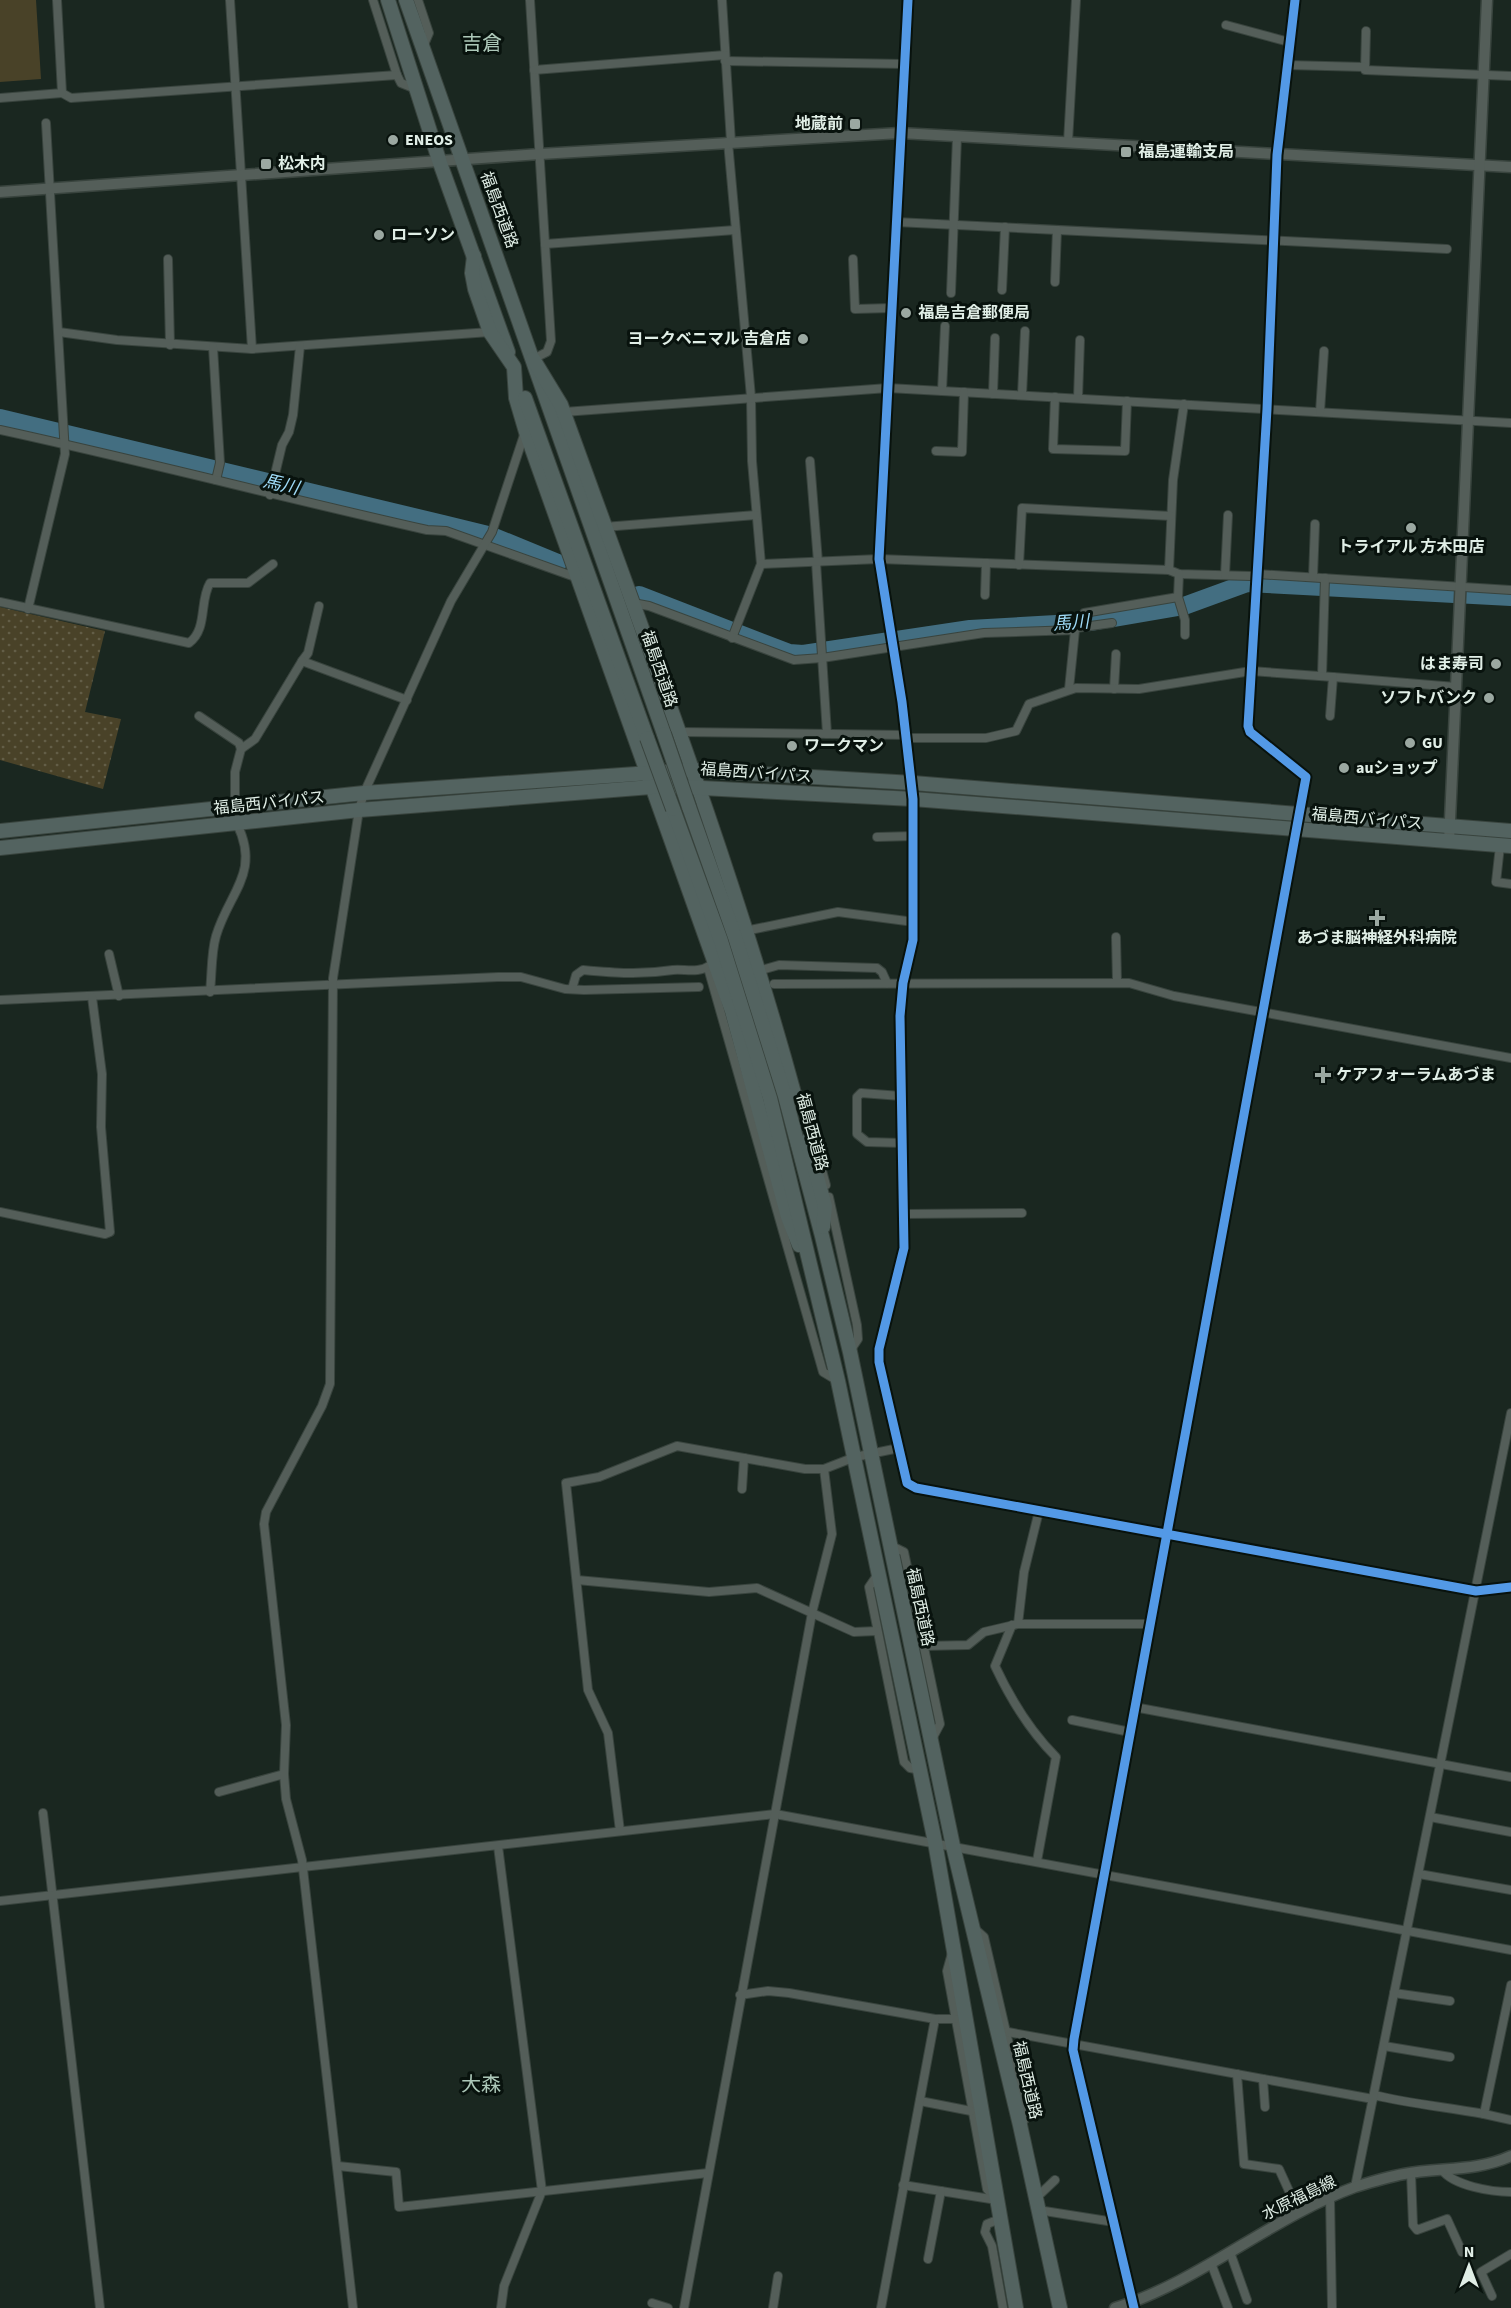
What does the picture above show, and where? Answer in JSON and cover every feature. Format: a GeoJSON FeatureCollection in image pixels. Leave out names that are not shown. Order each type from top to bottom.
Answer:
{"type":"FeatureCollection","features":[{"type":"Feature","properties":{"kind":"highway","name":"福島西道路"},"geometry":{"type":"LineString","coordinates":[[388,0],[440,163],[721,941],[770,1098],[855,1457],[921,1770],[1016,2308]]}},
{"type":"Feature","properties":{"kind":"highway","name":"福島西道路"},"geometry":{"type":"LineString","coordinates":[[406,0],[735,937],[785,1096],[850,1352],[953,1846],[975,1929],[1060,2308]]}},
{"type":"Feature","properties":{"kind":"highway"},"geometry":{"type":"LineString","coordinates":[[474,256],[472,273],[490,332],[514,367],[516,398],[526,432],[652,787],[711,963],[732,1011],[788,1217],[812,1271]]}},
{"type":"Feature","properties":{"kind":"highway"},"geometry":{"type":"LineString","coordinates":[[533,359],[564,412],[604,527],[681,732],[758,971],[825,1206],[822,1236]]}},
{"type":"Feature","properties":{"kind":"highway","name":"福島西バイパス"},"geometry":{"type":"LineString","coordinates":[[0,831],[364,793],[646,771],[693,770],[913,783],[1511,831]]}},
{"type":"Feature","properties":{"kind":"highway","name":"福島西バイパス"},"geometry":{"type":"LineString","coordinates":[[0,848],[359,810],[652,787],[698,786],[913,799],[1505,846]]}},
{"type":"Feature","properties":{"kind":"street"},"geometry":{"type":"LineString","coordinates":[[57,0],[62,93]]}},
{"type":"Feature","properties":{"kind":"street"},"geometry":{"type":"LineString","coordinates":[[230,0],[243,176],[252,349]]}},
{"type":"Feature","properties":{"kind":"street"},"geometry":{"type":"LineString","coordinates":[[373,0],[401,83],[416,89]]}},
{"type":"Feature","properties":{"kind":"street"},"geometry":{"type":"LineString","coordinates":[[418,0],[429,33],[423,47]]}},
{"type":"Feature","properties":{"kind":"street"},"geometry":{"type":"LineString","coordinates":[[530,0],[551,341],[547,352],[533,359]]}},
{"type":"Feature","properties":{"kind":"street"},"geometry":{"type":"LineString","coordinates":[[722,0],[735,230],[751,397],[756,515],[761,564],[733,634]]}},
{"type":"Feature","properties":{"kind":"street"},"geometry":{"type":"LineString","coordinates":[[908,0],[879,559],[913,783],[913,940],[903,983],[900,1016],[904,1248],[879,1348],[879,1362],[907,1483],[916,1488],[1476,1591],[1511,1587]]}},
{"type":"Feature","properties":{"kind":"street"},"geometry":{"type":"LineString","coordinates":[[1068,142],[1076,0]]}},
{"type":"Feature","properties":{"kind":"street"},"geometry":{"type":"LineString","coordinates":[[1133,2305],[1074,2045],[1134,1707],[1168,1534],[1261,1013],[1306,777],[1250,732],[1251,671],[1268,409],[1278,155],[1295,0]]}},
{"type":"Feature","properties":{"kind":"street"},"geometry":{"type":"LineString","coordinates":[[1449,842],[1487,0]]}},
{"type":"Feature","properties":{"kind":"street"},"geometry":{"type":"LineString","coordinates":[[1226,25],[1289,42]]}},
{"type":"Feature","properties":{"kind":"street"},"geometry":{"type":"LineString","coordinates":[[1365,67],[1366,31]]}},
{"type":"Feature","properties":{"kind":"street"},"geometry":{"type":"LineString","coordinates":[[534,70],[725,58],[905,64]]}},
{"type":"Feature","properties":{"kind":"street"},"geometry":{"type":"LineString","coordinates":[[1287,65],[1365,67],[1365,70],[1511,76]]}},
{"type":"Feature","properties":{"kind":"street"},"geometry":{"type":"LineString","coordinates":[[0,98],[62,93],[71,98],[398,75]]}},
{"type":"Feature","properties":{"kind":"street"},"geometry":{"type":"LineString","coordinates":[[28,609],[65,454],[46,123]]}},
{"type":"Feature","properties":{"kind":"street"},"geometry":{"type":"LineString","coordinates":[[0,192],[440,163],[540,154],[900,133],[1511,167]]}},
{"type":"Feature","properties":{"kind":"street"},"geometry":{"type":"LineString","coordinates":[[951,293],[957,137]]}},
{"type":"Feature","properties":{"kind":"street"},"geometry":{"type":"LineString","coordinates":[[896,222],[1447,249]]}},
{"type":"Feature","properties":{"kind":"street"},"geometry":{"type":"LineString","coordinates":[[1002,290],[1005,228]]}},
{"type":"Feature","properties":{"kind":"street"},"geometry":{"type":"LineString","coordinates":[[545,244],[735,230]]}},
{"type":"Feature","properties":{"kind":"street"},"geometry":{"type":"LineString","coordinates":[[1055,282],[1057,230]]}},
{"type":"Feature","properties":{"kind":"street"},"geometry":{"type":"LineString","coordinates":[[168,259],[170,345]]}},
{"type":"Feature","properties":{"kind":"street"},"geometry":{"type":"LineString","coordinates":[[853,259],[855,309],[891,308]]}},
{"type":"Feature","properties":{"kind":"street"},"geometry":{"type":"LineString","coordinates":[[942,391],[945,326]]}},
{"type":"Feature","properties":{"kind":"street"},"geometry":{"type":"LineString","coordinates":[[1022,396],[1024,331]]}},
{"type":"Feature","properties":{"kind":"street"},"geometry":{"type":"LineString","coordinates":[[59,332],[170,345],[252,349],[490,332]]}},
{"type":"Feature","properties":{"kind":"street"},"geometry":{"type":"LineString","coordinates":[[993,394],[995,338]]}},
{"type":"Feature","properties":{"kind":"street"},"geometry":{"type":"LineString","coordinates":[[1078,398],[1080,340]]}},
{"type":"Feature","properties":{"kind":"street"},"geometry":{"type":"LineString","coordinates":[[270,492],[293,415],[300,346]]}},
{"type":"Feature","properties":{"kind":"street"},"geometry":{"type":"LineString","coordinates":[[213,347],[220,464],[217,477]]}},
{"type":"Feature","properties":{"kind":"street"},"geometry":{"type":"LineString","coordinates":[[1320,412],[1323,351]]}},
{"type":"Feature","properties":{"kind":"street"},"geometry":{"type":"LineString","coordinates":[[564,412],[888,388],[1511,423]]}},
{"type":"Feature","properties":{"kind":"street"},"geometry":{"type":"LineString","coordinates":[[936,451],[962,452],[964,392]]}},
{"type":"Feature","properties":{"kind":"street"},"geometry":{"type":"LineString","coordinates":[[1055,397],[1053,449],[1125,451],[1127,401]]}},
{"type":"Feature","properties":{"kind":"street"},"geometry":{"type":"LineString","coordinates":[[1169,570],[1171,516],[1184,404]]}},
{"type":"Feature","properties":{"kind":"street"},"geometry":{"type":"LineString","coordinates":[[0,430],[64,442],[217,477],[427,530],[447,531],[488,539],[578,578]]}},
{"type":"Feature","properties":{"kind":"street"},"geometry":{"type":"LineString","coordinates":[[353,2308],[302,1869],[286,1799],[284,1774],[286,1725],[264,1524],[266,1512],[322,1406],[330,1384],[333,985],[359,810],[364,793],[451,600],[488,539],[526,432]]}},
{"type":"Feature","properties":{"kind":"street"},"geometry":{"type":"LineString","coordinates":[[810,461],[827,734]]}},
{"type":"Feature","properties":{"kind":"street"},"geometry":{"type":"LineString","coordinates":[[1018,565],[1022,508],[1171,516]]}},
{"type":"Feature","properties":{"kind":"street"},"geometry":{"type":"LineString","coordinates":[[604,527],[756,515]]}},
{"type":"Feature","properties":{"kind":"street"},"geometry":{"type":"LineString","coordinates":[[1225,575],[1228,515]]}},
{"type":"Feature","properties":{"kind":"street"},"geometry":{"type":"LineString","coordinates":[[1313,577],[1315,524]]}},
{"type":"Feature","properties":{"kind":"street"},"geometry":{"type":"LineString","coordinates":[[761,564],[879,559],[1169,570],[1179,574],[1313,577],[1325,580],[1511,590]]}},
{"type":"Feature","properties":{"kind":"street"},"geometry":{"type":"LineString","coordinates":[[985,595],[986,563]]}},
{"type":"Feature","properties":{"kind":"street"},"geometry":{"type":"LineString","coordinates":[[0,602],[189,644],[198,632],[205,591],[210,583],[248,583],[273,564]]}},
{"type":"Feature","properties":{"kind":"street"},"geometry":{"type":"LineString","coordinates":[[1179,574],[1179,599],[1184,613],[1185,635]]}},
{"type":"Feature","properties":{"kind":"street"},"geometry":{"type":"LineString","coordinates":[[1322,676],[1325,580]]}},
{"type":"Feature","properties":{"kind":"street"},"geometry":{"type":"LineString","coordinates":[[1069,689],[1076,628],[1084,613],[1179,599]]}},
{"type":"Feature","properties":{"kind":"street"},"geometry":{"type":"LineString","coordinates":[[633,603],[649,606],[733,634],[782,657],[794,660],[821,653],[892,642],[984,633],[1076,628],[1112,623]]}},
{"type":"Feature","properties":{"kind":"street"},"geometry":{"type":"LineString","coordinates":[[241,749],[255,739],[309,653],[319,606]]}},
{"type":"Feature","properties":{"kind":"street"},"geometry":{"type":"LineString","coordinates":[[1114,689],[1116,654]]}},
{"type":"Feature","properties":{"kind":"street"},"geometry":{"type":"LineString","coordinates":[[302,661],[407,700]]}},
{"type":"Feature","properties":{"kind":"street"},"geometry":{"type":"LineString","coordinates":[[681,732],[986,738],[1016,730],[1029,704],[1069,689],[1139,689],[1251,671],[1456,687]]}},
{"type":"Feature","properties":{"kind":"street"},"geometry":{"type":"LineString","coordinates":[[1330,716],[1333,676]]}},
{"type":"Feature","properties":{"kind":"street"},"geometry":{"type":"LineString","coordinates":[[199,716],[239,744],[241,749],[235,772],[235,807]]}},
{"type":"Feature","properties":{"kind":"street"},"geometry":{"type":"LineString","coordinates":[[210,992],[215,938],[241,884],[247,863],[244,838],[237,824]]}},
{"type":"Feature","properties":{"kind":"street"},"geometry":{"type":"LineString","coordinates":[[877,837],[914,836]]}},
{"type":"Feature","properties":{"kind":"street"},"geometry":{"type":"LineString","coordinates":[[1505,846],[1497,882],[1511,884]]}},
{"type":"Feature","properties":{"kind":"street"},"geometry":{"type":"LineString","coordinates":[[745,931],[838,912],[914,922]]}},
{"type":"Feature","properties":{"kind":"street"},"geometry":{"type":"LineString","coordinates":[[1116,937],[1117,982]]}},
{"type":"Feature","properties":{"kind":"street"},"geometry":{"type":"LineString","coordinates":[[109,954],[119,996]]}},
{"type":"Feature","properties":{"kind":"street"},"geometry":{"type":"LineString","coordinates":[[572,989],[576,975],[583,970],[652,975],[711,963],[823,1372],[838,1382]]}},
{"type":"Feature","properties":{"kind":"street"},"geometry":{"type":"LineString","coordinates":[[758,971],[779,965],[877,968],[882,972],[886,983]]}},
{"type":"Feature","properties":{"kind":"street"},"geometry":{"type":"LineString","coordinates":[[0,1000],[521,977],[572,989],[699,987]]}},
{"type":"Feature","properties":{"kind":"street"},"geometry":{"type":"LineString","coordinates":[[774,984],[1117,982],[1261,1013],[1511,1058]]}},
{"type":"Feature","properties":{"kind":"street"},"geometry":{"type":"LineString","coordinates":[[0,1212],[105,1234],[110,1232],[101,1128],[102,1074],[92,997]]}},
{"type":"Feature","properties":{"kind":"street"},"geometry":{"type":"LineString","coordinates":[[793,1092],[804,1105],[836,1223],[857,1325],[858,1339],[850,1352]]}},
{"type":"Feature","properties":{"kind":"street"},"geometry":{"type":"LineString","coordinates":[[901,1096],[861,1094],[857,1097],[856,1127],[857,1134],[867,1142],[902,1143]]}},
{"type":"Feature","properties":{"kind":"street"},"geometry":{"type":"LineString","coordinates":[[903,1214],[1022,1213]]}},
{"type":"Feature","properties":{"kind":"street"},"geometry":{"type":"LineString","coordinates":[[1355,2187],[1510,1419]]}},
{"type":"Feature","properties":{"kind":"street"},"geometry":{"type":"LineString","coordinates":[[620,1831],[608,1733],[588,1690],[566,1483],[599,1477],[677,1446],[805,1469],[824,1469],[855,1457],[899,1448]]}},
{"type":"Feature","properties":{"kind":"street"},"geometry":{"type":"LineString","coordinates":[[742,1489],[744,1458]]}},
{"type":"Feature","properties":{"kind":"street"},"geometry":{"type":"LineString","coordinates":[[684,2308],[812,1613],[832,1534],[824,1469]]}},
{"type":"Feature","properties":{"kind":"street"},"geometry":{"type":"LineString","coordinates":[[1037,1861],[1056,1757],[1037,1738],[1024,1720],[995,1666],[1015,1624],[1024,1572],[1040,1511]]}},
{"type":"Feature","properties":{"kind":"street"},"geometry":{"type":"LineString","coordinates":[[890,1545],[904,1552],[940,1724],[931,1740]]}},
{"type":"Feature","properties":{"kind":"street"},"geometry":{"type":"LineString","coordinates":[[878,1574],[869,1587],[904,1762],[910,1768],[921,1770]]}},
{"type":"Feature","properties":{"kind":"street"},"geometry":{"type":"LineString","coordinates":[[577,1580],[709,1592],[757,1588],[854,1632],[878,1631]]}},
{"type":"Feature","properties":{"kind":"street"},"geometry":{"type":"LineString","coordinates":[[923,1646],[968,1645],[984,1632],[1015,1624],[1150,1624]]}},
{"type":"Feature","properties":{"kind":"street"},"geometry":{"type":"LineString","coordinates":[[1134,1707],[1511,1777]]}},
{"type":"Feature","properties":{"kind":"street"},"geometry":{"type":"LineString","coordinates":[[1072,1720],[1130,1732]]}},
{"type":"Feature","properties":{"kind":"street"},"geometry":{"type":"LineString","coordinates":[[219,1792],[284,1774]]}},
{"type":"Feature","properties":{"kind":"street"},"geometry":{"type":"LineString","coordinates":[[43,1813],[100,2308]]}},
{"type":"Feature","properties":{"kind":"street"},"geometry":{"type":"LineString","coordinates":[[0,1901],[302,1869],[776,1814],[1511,1950]]}},
{"type":"Feature","properties":{"kind":"street"},"geometry":{"type":"LineString","coordinates":[[1430,1817],[1511,1832]]}},
{"type":"Feature","properties":{"kind":"street"},"geometry":{"type":"LineString","coordinates":[[498,1846],[542,2191],[504,2286],[501,2308]]}},
{"type":"Feature","properties":{"kind":"street"},"geometry":{"type":"LineString","coordinates":[[1419,1874],[1511,1890]]}},
{"type":"Feature","properties":{"kind":"street"},"geometry":{"type":"LineString","coordinates":[[975,1929],[984,1937],[1008,2032],[1026,2118],[1020,2125]]}},
{"type":"Feature","properties":{"kind":"street"},"geometry":{"type":"LineString","coordinates":[[954,1950],[946,1971],[987,2189],[997,2200]]}},
{"type":"Feature","properties":{"kind":"street"},"geometry":{"type":"LineString","coordinates":[[1484,2114],[1511,1985]]}},
{"type":"Feature","properties":{"kind":"street"},"geometry":{"type":"LineString","coordinates":[[740,1995],[768,1991],[789,1993],[934,2019],[955,2019]]}},
{"type":"Feature","properties":{"kind":"street"},"geometry":{"type":"LineString","coordinates":[[1394,1993],[1450,2001]]}},
{"type":"Feature","properties":{"kind":"street"},"geometry":{"type":"LineString","coordinates":[[881,2308],[934,2019]]}},
{"type":"Feature","properties":{"kind":"street"},"geometry":{"type":"LineString","coordinates":[[1008,2032],[1263,2079],[1402,2102],[1428,2103],[1511,2120]]}},
{"type":"Feature","properties":{"kind":"street"},"geometry":{"type":"LineString","coordinates":[[1384,2046],[1450,2057]]}},
{"type":"Feature","properties":{"kind":"street"},"geometry":{"type":"LineString","coordinates":[[1237,2074],[1244,2164],[1279,2169],[1294,2202],[1296,2214]]}},
{"type":"Feature","properties":{"kind":"street"},"geometry":{"type":"LineString","coordinates":[[1263,2079],[1265,2107]]}},
{"type":"Feature","properties":{"kind":"street"},"geometry":{"type":"LineString","coordinates":[[920,2101],[971,2111]]}},
{"type":"Feature","properties":{"kind":"street","name":"水原福島線"},"geometry":{"type":"LineString","coordinates":[[1115,2308],[1133,2305],[1162,2291],[1296,2214],[1355,2187],[1411,2173],[1486,2166],[1511,2156]]}},
{"type":"Feature","properties":{"kind":"street"},"geometry":{"type":"LineString","coordinates":[[338,2166],[396,2172],[399,2207],[708,2173]]}},
{"type":"Feature","properties":{"kind":"street"},"geometry":{"type":"LineString","coordinates":[[1442,2170],[1447,2176],[1473,2185],[1509,2192],[1511,2200]]}},
{"type":"Feature","properties":{"kind":"street"},"geometry":{"type":"LineString","coordinates":[[1411,2173],[1413,2225],[1417,2230],[1447,2219],[1462,2252]]}},
{"type":"Feature","properties":{"kind":"street"},"geometry":{"type":"LineString","coordinates":[[1055,2180],[1037,2204],[1114,2222]]}},
{"type":"Feature","properties":{"kind":"street"},"geometry":{"type":"LineString","coordinates":[[903,2185],[997,2200]]}},
{"type":"Feature","properties":{"kind":"street"},"geometry":{"type":"LineString","coordinates":[[928,2259],[941,2191]]}},
{"type":"Feature","properties":{"kind":"street"},"geometry":{"type":"LineString","coordinates":[[1330,2197],[1332,2308]]}},
{"type":"Feature","properties":{"kind":"street"},"geometry":{"type":"LineString","coordinates":[[1000,2219],[987,2224],[985,2232],[992,2246],[1003,2308]]}},
{"type":"Feature","properties":{"kind":"street"},"geometry":{"type":"LineString","coordinates":[[1230,2252],[1247,2300]]}},
{"type":"Feature","properties":{"kind":"street"},"geometry":{"type":"LineString","coordinates":[[1492,2296],[1481,2272],[1511,2254]]}},
{"type":"Feature","properties":{"kind":"street"},"geometry":{"type":"LineString","coordinates":[[1211,2263],[1228,2308]]}},
{"type":"Feature","properties":{"kind":"street"},"geometry":{"type":"LineString","coordinates":[[773,2308],[778,2276]]}},
{"type":"Feature","properties":{"kind":"street"},"geometry":{"type":"LineString","coordinates":[[652,2303],[668,2308]]}},
{"type":"Feature","properties":{"kind":"shaded area"},"geometry":{"type":"Polygon","coordinates":[[[0,0],[36,0],[41,79],[0,82],[0,0]]]}},
{"type":"Feature","properties":{"kind":"shaded area"},"geometry":{"type":"Polygon","coordinates":[[[0,607],[105,631],[85,712],[121,719],[103,789],[0,760],[0,607]]]}},
{"type":"Feature","properties":{"kind":"waterway","name":"馬川"},"geometry":{"type":"LineString","coordinates":[[0,418],[492,536],[558,563]]}},
{"type":"Feature","properties":{"kind":"waterway","name":"馬川"},"geometry":{"type":"LineString","coordinates":[[639,595],[789,653],[803,654],[970,629],[1091,622],[1184,606],[1247,583],[1511,597]]}},
{"type":"Feature","properties":{"kind":"cycle path"},"geometry":{"type":"LineString","coordinates":[[908,0],[879,559],[902,702],[913,799],[913,940],[903,983],[900,1016],[904,1248],[879,1349],[879,1362],[907,1483],[916,1488],[1476,1591],[1511,1587]]}},
{"type":"Feature","properties":{"kind":"cycle path"},"geometry":{"type":"LineString","coordinates":[[1134,2308],[1073,2050],[1306,777],[1250,732],[1248,726],[1267,409],[1277,155],[1295,0]]}},
{"type":"Feature","properties":{"kind":"place","name":"地蔵前"},"geometry":{"type":"Point","coordinates":[855,124]}},
{"type":"Feature","properties":{"kind":"place","name":"ENEOS"},"geometry":{"type":"Point","coordinates":[393,140]}},
{"type":"Feature","properties":{"kind":"place","name":"福島運輸支局"},"geometry":{"type":"Point","coordinates":[1126,152]}},
{"type":"Feature","properties":{"kind":"place","name":"松木内"},"geometry":{"type":"Point","coordinates":[266,164]}},
{"type":"Feature","properties":{"kind":"place","name":"ローソン"},"geometry":{"type":"Point","coordinates":[379,235]}},
{"type":"Feature","properties":{"kind":"place","name":"福島吉倉郵便局"},"geometry":{"type":"Point","coordinates":[906,313]}},
{"type":"Feature","properties":{"kind":"place","name":"ヨークベニマル 吉倉店"},"geometry":{"type":"Point","coordinates":[803,339]}},
{"type":"Feature","properties":{"kind":"place","name":"トライアル 方木田店"},"geometry":{"type":"Point","coordinates":[1411,528]}},
{"type":"Feature","properties":{"kind":"place","name":"はま寿司"},"geometry":{"type":"Point","coordinates":[1496,664]}},
{"type":"Feature","properties":{"kind":"place","name":"ソフトバンク"},"geometry":{"type":"Point","coordinates":[1489,698]}},
{"type":"Feature","properties":{"kind":"place","name":"GU"},"geometry":{"type":"Point","coordinates":[1410,743]}},
{"type":"Feature","properties":{"kind":"place","name":"ワークマン"},"geometry":{"type":"Point","coordinates":[792,746]}},
{"type":"Feature","properties":{"kind":"place","name":"auショップ"},"geometry":{"type":"Point","coordinates":[1344,768]}},
{"type":"Feature","properties":{"kind":"place","name":"あづま脳神経外科病院"},"geometry":{"type":"Point","coordinates":[1377,918]}},
{"type":"Feature","properties":{"kind":"place","name":"ケアフォーラムあづま"},"geometry":{"type":"Point","coordinates":[1323,1075]}},
{"type":"Feature","properties":{"kind":"district","name":"吉倉"},"geometry":{"type":"Point","coordinates":[482,44]}},
{"type":"Feature","properties":{"kind":"district","name":"大森"},"geometry":{"type":"Point","coordinates":[481,2085]}}]}
